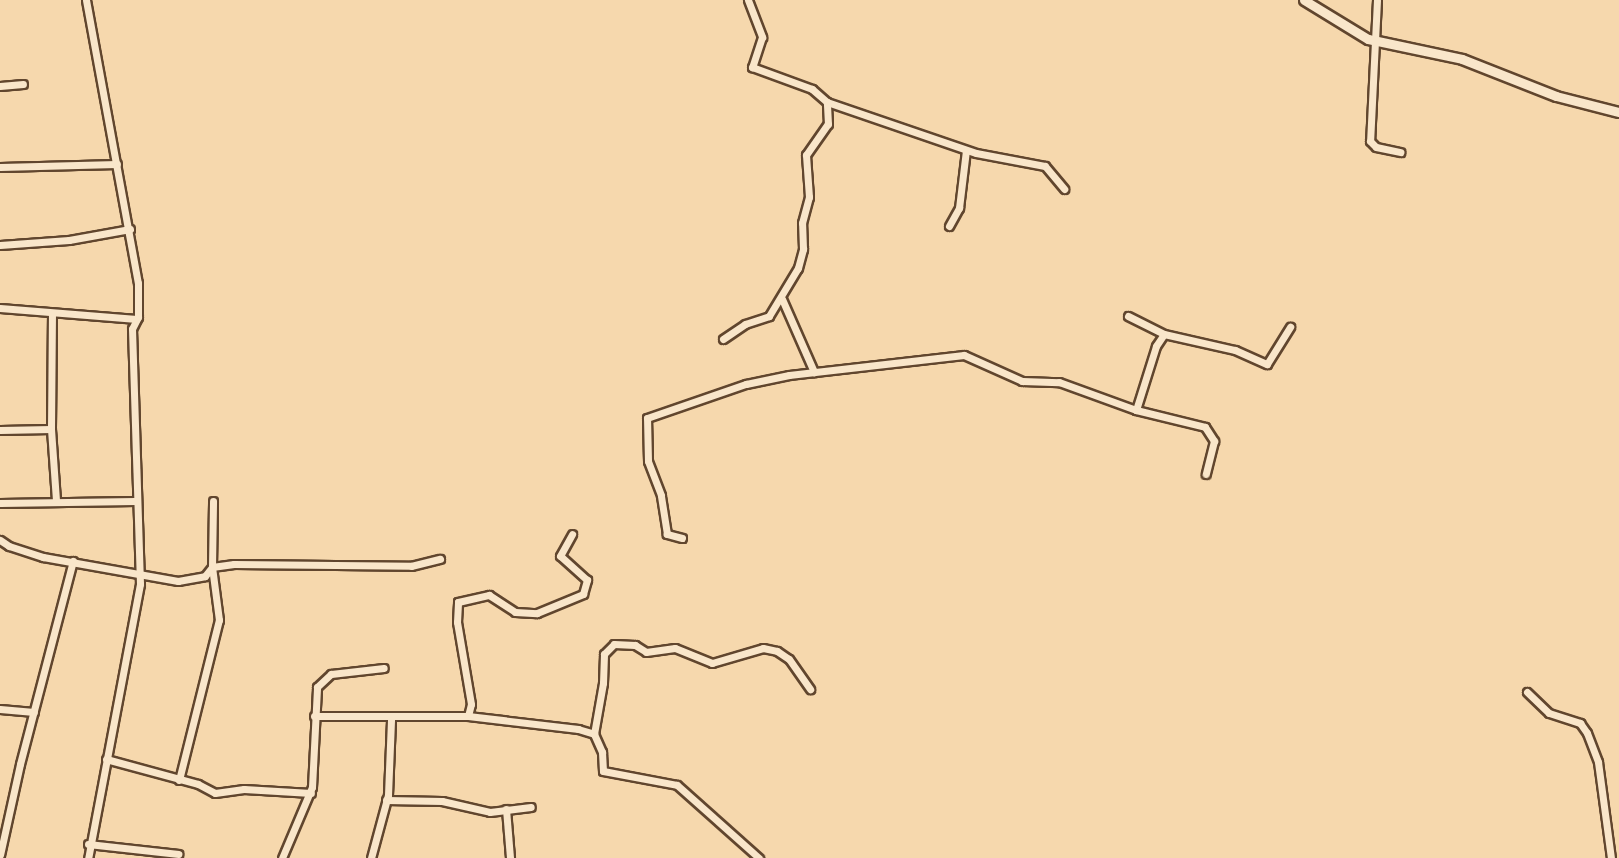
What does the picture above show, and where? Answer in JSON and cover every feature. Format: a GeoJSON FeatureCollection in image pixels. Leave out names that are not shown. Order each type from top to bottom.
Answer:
{"type":"FeatureCollection","features":[{"type":"Feature","properties":{"kind":"street"},"geometry":{"type":"LineString","coordinates":[[86,0],[138,283],[137,319],[132,329],[139,575],[139,593],[88,844],[88,858]]}},
{"type":"Feature","properties":{"kind":"street"},"geometry":{"type":"LineString","coordinates":[[748,0],[762,37],[752,67],[812,89],[827,102],[966,150],[1045,166],[1064,189]]}},
{"type":"Feature","properties":{"kind":"street"},"geometry":{"type":"LineString","coordinates":[[1304,0],[1377,42],[1462,59],[1556,96],[1619,112]]}},
{"type":"Feature","properties":{"kind":"street"},"geometry":{"type":"LineString","coordinates":[[1377,0],[1370,141],[1376,147],[1400,152]]}},
{"type":"Feature","properties":{"kind":"street"},"geometry":{"type":"LineString","coordinates":[[0,86],[23,84]]}},
{"type":"Feature","properties":{"kind":"street"},"geometry":{"type":"LineString","coordinates":[[723,339],[745,324],[766,318],[782,299],[784,288],[802,256],[802,223],[809,197],[806,155],[828,124],[827,102]]}},
{"type":"Feature","properties":{"kind":"street"},"geometry":{"type":"LineString","coordinates":[[949,226],[959,208],[966,150]]}},
{"type":"Feature","properties":{"kind":"street"},"geometry":{"type":"LineString","coordinates":[[0,167],[117,164]]}},
{"type":"Feature","properties":{"kind":"street"},"geometry":{"type":"LineString","coordinates":[[0,245],[69,240],[130,229]]}},
{"type":"Feature","properties":{"kind":"street"},"geometry":{"type":"LineString","coordinates":[[782,299],[814,372]]}},
{"type":"Feature","properties":{"kind":"street"},"geometry":{"type":"LineString","coordinates":[[0,308],[137,319]]}},
{"type":"Feature","properties":{"kind":"street"},"geometry":{"type":"LineString","coordinates":[[52,313],[51,429],[56,500]]}},
{"type":"Feature","properties":{"kind":"street"},"geometry":{"type":"LineString","coordinates":[[1128,316],[1164,334],[1235,350],[1267,364],[1290,327]]}},
{"type":"Feature","properties":{"kind":"street"},"geometry":{"type":"LineString","coordinates":[[1136,410],[1156,346],[1164,334]]}},
{"type":"Feature","properties":{"kind":"street"},"geometry":{"type":"LineString","coordinates":[[682,538],[667,534],[661,495],[648,461],[647,418],[746,384],[814,372],[964,355],[1022,381],[1059,382],[1136,410],[1205,427],[1212,433],[1214,441],[1206,474]]}},
{"type":"Feature","properties":{"kind":"street"},"geometry":{"type":"LineString","coordinates":[[0,430],[51,429]]}},
{"type":"Feature","properties":{"kind":"street"},"geometry":{"type":"LineString","coordinates":[[0,503],[135,501]]}},
{"type":"Feature","properties":{"kind":"street"},"geometry":{"type":"LineString","coordinates":[[179,780],[219,620],[212,567],[213,501]]}},
{"type":"Feature","properties":{"kind":"street"},"geometry":{"type":"LineString","coordinates":[[468,716],[471,704],[457,622],[458,602],[489,595],[515,612],[537,613],[583,594],[588,588],[587,580],[560,556],[572,534]]}},
{"type":"Feature","properties":{"kind":"street"},"geometry":{"type":"LineString","coordinates":[[0,540],[43,557],[139,575],[190,580],[205,576],[212,567],[248,563],[411,566],[440,559]]}},
{"type":"Feature","properties":{"kind":"street"},"geometry":{"type":"LineString","coordinates":[[0,855],[73,561]]}},
{"type":"Feature","properties":{"kind":"street"},"geometry":{"type":"LineString","coordinates":[[759,858],[677,785],[603,771],[602,752],[594,734],[603,683],[604,654],[614,644],[635,645],[646,652],[675,648],[712,663],[763,648],[777,651],[789,659],[810,689]]}},
{"type":"Feature","properties":{"kind":"street"},"geometry":{"type":"LineString","coordinates":[[282,858],[307,797],[317,687],[322,679],[347,671],[384,668]]}},
{"type":"Feature","properties":{"kind":"street"},"geometry":{"type":"LineString","coordinates":[[1527,692],[1549,713],[1580,723],[1587,733],[1600,772],[1611,858]]}},
{"type":"Feature","properties":{"kind":"street"},"geometry":{"type":"LineString","coordinates":[[0,709],[34,712]]}},
{"type":"Feature","properties":{"kind":"street"},"geometry":{"type":"LineString","coordinates":[[314,716],[391,719],[420,714],[468,716],[594,734]]}},
{"type":"Feature","properties":{"kind":"street"},"geometry":{"type":"LineString","coordinates":[[371,858],[386,800],[391,719]]}},
{"type":"Feature","properties":{"kind":"street"},"geometry":{"type":"LineString","coordinates":[[106,759],[215,793],[244,789],[307,797]]}},
{"type":"Feature","properties":{"kind":"street"},"geometry":{"type":"LineString","coordinates":[[386,800],[442,801],[485,812],[531,807]]}},
{"type":"Feature","properties":{"kind":"street"},"geometry":{"type":"LineString","coordinates":[[383,813],[397,802]]}},
{"type":"Feature","properties":{"kind":"street"},"geometry":{"type":"LineString","coordinates":[[506,809],[510,858]]}},
{"type":"Feature","properties":{"kind":"street"},"geometry":{"type":"LineString","coordinates":[[88,844],[178,854]]}}]}
